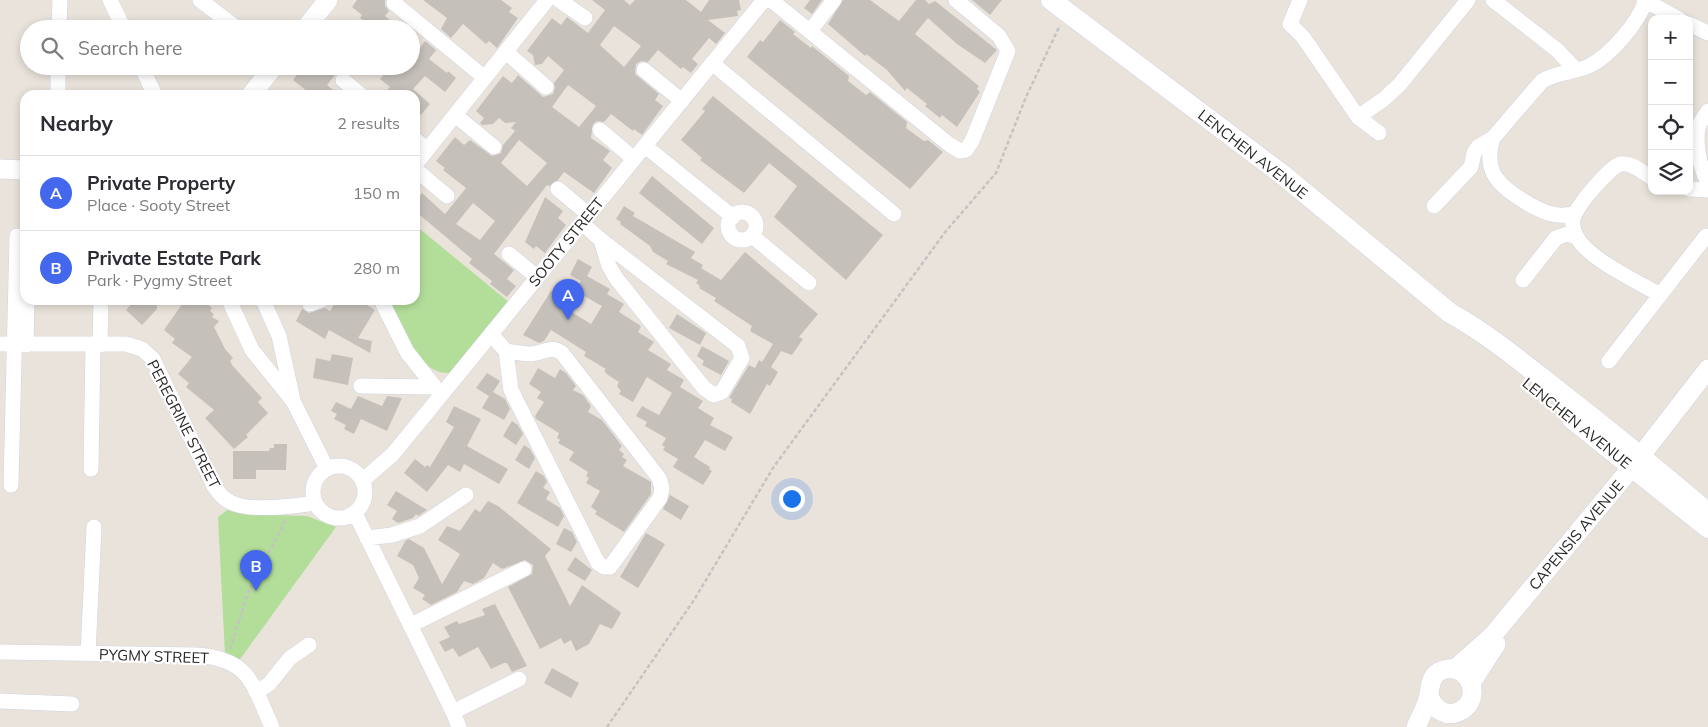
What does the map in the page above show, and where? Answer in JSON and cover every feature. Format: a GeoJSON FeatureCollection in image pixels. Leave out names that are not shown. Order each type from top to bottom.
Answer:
{"type":"FeatureCollection","features":[{"type":"Feature","properties":{"kind":"main road","name":"LENCHEN AVENUE"},"geometry":{"type":"LineString","coordinates":[[1051,0],[1283,175],[1450,313],[1470,324],[1506,350],[1641,466],[1708,528]]}},
{"type":"Feature","properties":{"kind":"main road","name":"LENCHEN AVENUE"},"geometry":{"type":"LineString","coordinates":[[1641,466],[1708,513]]}},
{"type":"Feature","properties":{"kind":"street"},"geometry":{"type":"LineString","coordinates":[[59,20],[60,0]]}},
{"type":"Feature","properties":{"kind":"street"},"geometry":{"type":"LineString","coordinates":[[110,0],[120,20]]}},
{"type":"Feature","properties":{"kind":"street"},"geometry":{"type":"LineString","coordinates":[[200,0],[226,20]]}},
{"type":"Feature","properties":{"kind":"street"},"geometry":{"type":"LineString","coordinates":[[312,20],[328,0]]}},
{"type":"Feature","properties":{"kind":"street"},"geometry":{"type":"LineString","coordinates":[[559,0],[585,18]]}},
{"type":"Feature","properties":{"kind":"street","name":"SOOTY STREET"},"geometry":{"type":"LineString","coordinates":[[363,480],[389,458],[437,391],[491,334],[764,0]]}},
{"type":"Feature","properties":{"kind":"street"},"geometry":{"type":"LineString","coordinates":[[771,0],[950,145],[962,150],[972,141],[1008,51],[1006,44],[999,36],[956,0]]}},
{"type":"Feature","properties":{"kind":"street"},"geometry":{"type":"LineString","coordinates":[[810,31],[834,0]]}},
{"type":"Feature","properties":{"kind":"street"},"geometry":{"type":"LineString","coordinates":[[1300,0],[1290,24],[1303,37],[1358,117],[1379,134]]}},
{"type":"Feature","properties":{"kind":"street"},"geometry":{"type":"LineString","coordinates":[[1358,117],[1384,99],[1400,84],[1468,0]]}},
{"type":"Feature","properties":{"kind":"street"},"geometry":{"type":"LineString","coordinates":[[1494,0],[1557,50],[1575,69]]}},
{"type":"Feature","properties":{"kind":"street"},"geometry":{"type":"LineString","coordinates":[[420,160],[506,52],[543,1]]}},
{"type":"Feature","properties":{"kind":"street"},"geometry":{"type":"LineString","coordinates":[[1434,206],[1471,167],[1474,153],[1478,147],[1493,138],[1542,81],[1551,76],[1588,66],[1608,51],[1633,26],[1645,1],[1671,15]]}},
{"type":"Feature","properties":{"kind":"street"},"geometry":{"type":"LineString","coordinates":[[394,4],[414,20]]}},
{"type":"Feature","properties":{"kind":"street"},"geometry":{"type":"LineString","coordinates":[[420,25],[485,78]]}},
{"type":"Feature","properties":{"kind":"street"},"geometry":{"type":"LineString","coordinates":[[1693,26],[1708,34]]}},
{"type":"Feature","properties":{"kind":"street"},"geometry":{"type":"LineString","coordinates":[[506,52],[546,87]]}},
{"type":"Feature","properties":{"kind":"street"},"geometry":{"type":"LineString","coordinates":[[712,64],[894,214]]}},
{"type":"Feature","properties":{"kind":"street"},"geometry":{"type":"LineString","coordinates":[[644,70],[682,100]]}},
{"type":"Feature","properties":{"kind":"street"},"geometry":{"type":"LineString","coordinates":[[58,75],[58,90]]}},
{"type":"Feature","properties":{"kind":"street"},"geometry":{"type":"LineString","coordinates":[[145,75],[153,90]]}},
{"type":"Feature","properties":{"kind":"street"},"geometry":{"type":"LineString","coordinates":[[255,90],[267,75]]}},
{"type":"Feature","properties":{"kind":"street"},"geometry":{"type":"LineString","coordinates":[[343,80],[355,90]]}},
{"type":"Feature","properties":{"kind":"street"},"geometry":{"type":"LineString","coordinates":[[1706,171],[1698,144],[1698,126],[1708,111]]}},
{"type":"Feature","properties":{"kind":"street"},"geometry":{"type":"LineString","coordinates":[[456,115],[494,147]]}},
{"type":"Feature","properties":{"kind":"street"},"geometry":{"type":"LineString","coordinates":[[1698,126],[1708,151]]}},
{"type":"Feature","properties":{"kind":"street"},"geometry":{"type":"LineString","coordinates":[[600,130],[634,159]]}},
{"type":"Feature","properties":{"kind":"street"},"geometry":{"type":"LineString","coordinates":[[1493,138],[1489,154],[1491,168],[1498,182],[1513,194],[1549,214],[1556,222],[1556,238]]}},
{"type":"Feature","properties":{"kind":"street"},"geometry":{"type":"LineString","coordinates":[[420,144],[428,150]]}},
{"type":"Feature","properties":{"kind":"street"},"geometry":{"type":"LineString","coordinates":[[645,146],[732,217],[741,213],[750,215],[756,223],[752,236],[809,283]]}},
{"type":"Feature","properties":{"kind":"street"},"geometry":{"type":"LineString","coordinates":[[1549,214],[1566,216],[1575,213],[1609,171],[1619,164],[1630,165],[1648,176]]}},
{"type":"Feature","properties":{"kind":"street"},"geometry":{"type":"LineString","coordinates":[[1471,167],[1481,165],[1491,168]]}},
{"type":"Feature","properties":{"kind":"street"},"geometry":{"type":"LineString","coordinates":[[0,169],[20,170]]}},
{"type":"Feature","properties":{"kind":"street"},"geometry":{"type":"LineString","coordinates":[[420,172],[447,196]]}},
{"type":"Feature","properties":{"kind":"street"},"geometry":{"type":"LineString","coordinates":[[558,189],[585,218],[601,240],[738,346],[742,358],[722,392],[714,395],[707,391],[616,278],[609,266],[601,240]]}},
{"type":"Feature","properties":{"kind":"street"},"geometry":{"type":"LineString","coordinates":[[1693,189],[1708,190]]}},
{"type":"Feature","properties":{"kind":"street"},"geometry":{"type":"LineString","coordinates":[[1575,213],[1574,227],[1577,236],[1593,255],[1660,295]]}},
{"type":"Feature","properties":{"kind":"street"},"geometry":{"type":"LineString","coordinates":[[1523,280],[1556,238],[1567,234],[1577,236]]}},
{"type":"Feature","properties":{"kind":"street"},"geometry":{"type":"LineString","coordinates":[[6,483],[17,236]]}},
{"type":"Feature","properties":{"kind":"street"},"geometry":{"type":"LineString","coordinates":[[1609,361],[1706,236]]}},
{"type":"Feature","properties":{"kind":"street"},"geometry":{"type":"LineString","coordinates":[[509,254],[537,278]]}},
{"type":"Feature","properties":{"kind":"street"},"geometry":{"type":"LineString","coordinates":[[12,344],[25,305]]}},
{"type":"Feature","properties":{"kind":"street"},"geometry":{"type":"LineString","coordinates":[[101,305],[102,345]]}},
{"type":"Feature","properties":{"kind":"street"},"geometry":{"type":"LineString","coordinates":[[91,469],[102,345],[110,305]]}},
{"type":"Feature","properties":{"kind":"street"},"geometry":{"type":"LineString","coordinates":[[235,305],[256,357],[293,401]]}},
{"type":"Feature","properties":{"kind":"street"},"geometry":{"type":"LineString","coordinates":[[265,305],[279,336],[293,401],[326,469]]}},
{"type":"Feature","properties":{"kind":"street"},"geometry":{"type":"LineString","coordinates":[[384,305],[407,352],[437,391]]}},
{"type":"Feature","properties":{"kind":"street"},"geometry":{"type":"LineString","coordinates":[[491,334],[506,351],[511,390],[598,563],[604,567],[610,567],[660,498],[662,488],[659,478],[562,353],[556,349],[531,354],[506,351]]}},
{"type":"Feature","properties":{"kind":"street","name":"PEREGRINE STREET"},"geometry":{"type":"LineString","coordinates":[[12,344],[137,346],[147,352],[153,359],[214,486],[221,496],[238,506],[290,507],[315,503]]}},
{"type":"Feature","properties":{"kind":"street","name":"CAPENSIS AVENUE"},"geometry":{"type":"LineString","coordinates":[[1455,669],[1492,635],[1641,466],[1708,369]]}},
{"type":"Feature","properties":{"kind":"street","name":"CAPENSIS AVENUE"},"geometry":{"type":"LineString","coordinates":[[1471,683],[1502,635],[1708,385]]}},
{"type":"Feature","properties":{"kind":"street"},"geometry":{"type":"LineString","coordinates":[[361,386],[437,391]]}},
{"type":"Feature","properties":{"kind":"street"},"geometry":{"type":"LineString","coordinates":[[340,465],[349,467],[363,480],[365,498],[355,513],[337,518],[320,510],[315,503],[313,485],[317,477],[326,469],[340,465]]}},
{"type":"Feature","properties":{"kind":"street"},"geometry":{"type":"LineString","coordinates":[[367,538],[392,535],[420,526],[466,495]]}},
{"type":"Feature","properties":{"kind":"street"},"geometry":{"type":"LineString","coordinates":[[355,513],[454,712],[459,727]]}},
{"type":"Feature","properties":{"kind":"street","name":"PYGMY STREET"},"geometry":{"type":"LineString","coordinates":[[88,654],[94,527]]}},
{"type":"Feature","properties":{"kind":"street"},"geometry":{"type":"LineString","coordinates":[[413,629],[524,569]]}},
{"type":"Feature","properties":{"kind":"street"},"geometry":{"type":"LineString","coordinates":[[413,629],[494,593]]}},
{"type":"Feature","properties":{"kind":"street"},"geometry":{"type":"LineString","coordinates":[[256,692],[269,684],[290,658],[309,645]]}},
{"type":"Feature","properties":{"kind":"street","name":"PYGMY STREET"},"geometry":{"type":"LineString","coordinates":[[0,652],[196,655],[226,660],[244,672],[256,692],[272,727]]}},
{"type":"Feature","properties":{"kind":"street"},"geometry":{"type":"LineString","coordinates":[[1416,727],[1434,676],[1440,672],[1455,669],[1468,677],[1471,683],[1473,690],[1469,705],[1429,727]]}},
{"type":"Feature","properties":{"kind":"street"},"geometry":{"type":"LineString","coordinates":[[454,712],[519,679]]}},
{"type":"Feature","properties":{"kind":"street"},"geometry":{"type":"LineString","coordinates":[[1428,696],[1436,709],[1450,714]]}},
{"type":"Feature","properties":{"kind":"street"},"geometry":{"type":"LineString","coordinates":[[0,701],[72,704]]}},
{"type":"Feature","properties":{"kind":"path"},"geometry":{"type":"LineString","coordinates":[[607,727],[694,600],[773,468],[946,231],[996,173],[1026,97],[1066,13]]}},
{"type":"Feature","properties":{"kind":"path"},"geometry":{"type":"LineString","coordinates":[[226,660],[247,595],[290,507]]}},
{"type":"Feature","properties":{"kind":"green space"},"geometry":{"type":"Polygon","coordinates":[[[420,229],[510,303],[449,373],[437,371],[428,365],[419,357],[405,334],[392,305],[420,305],[420,229]]]}},
{"type":"Feature","properties":{"kind":"green space"},"geometry":{"type":"Polygon","coordinates":[[[229,509],[241,514],[307,516],[336,527],[238,662],[225,655],[218,517],[229,509]]]}},
{"type":"Feature","properties":{"kind":"building"},"geometry":{"type":"Polygon","coordinates":[[[357,0],[385,0],[385,6],[389,11],[385,16],[390,20],[363,20],[360,18],[362,15],[352,7],[357,0]]]}},
{"type":"Feature","properties":{"kind":"building"},"geometry":{"type":"Polygon","coordinates":[[[423,0],[501,0],[512,8],[509,12],[518,18],[497,48],[489,41],[486,44],[463,24],[451,38],[441,29],[447,18],[423,0]]]}},
{"type":"Feature","properties":{"kind":"building"},"geometry":{"type":"Polygon","coordinates":[[[592,0],[624,0],[630,5],[635,0],[686,0],[701,12],[709,0],[739,0],[741,10],[737,11],[738,16],[708,20],[725,33],[716,44],[709,38],[692,59],[698,64],[691,73],[683,67],[681,69],[658,50],[648,62],[641,61],[636,64],[635,74],[659,94],[655,100],[663,106],[642,135],[634,129],[633,131],[611,114],[604,122],[597,121],[593,124],[591,138],[610,151],[603,160],[612,168],[594,193],[564,172],[558,180],[549,186],[547,185],[494,254],[514,270],[507,279],[516,286],[507,297],[490,284],[492,281],[469,263],[472,259],[420,215],[420,196],[422,193],[445,214],[466,188],[443,170],[445,168],[436,161],[455,137],[464,145],[470,140],[492,156],[501,153],[503,145],[515,131],[511,128],[516,122],[505,123],[499,118],[493,124],[482,125],[480,123],[484,118],[476,111],[503,76],[512,83],[518,75],[543,97],[553,94],[554,83],[564,70],[548,56],[542,64],[535,65],[533,55],[527,51],[552,18],[561,25],[567,17],[588,33],[605,10],[592,0]],[[614,26],[600,45],[624,67],[641,46],[614,26]],[[568,85],[552,107],[579,127],[596,106],[568,85]],[[519,140],[501,163],[527,186],[547,163],[519,140]],[[473,203],[456,224],[480,240],[495,221],[473,203]]]}},
{"type":"Feature","properties":{"kind":"building"},"geometry":{"type":"Polygon","coordinates":[[[810,0],[822,0],[812,14],[804,8],[810,0]]]}},
{"type":"Feature","properties":{"kind":"building"},"geometry":{"type":"Polygon","coordinates":[[[843,0],[870,0],[899,21],[916,0],[925,0],[929,4],[935,1],[997,50],[985,63],[957,44],[928,18],[915,34],[979,86],[977,89],[980,92],[957,127],[942,115],[940,118],[925,106],[927,104],[907,88],[905,91],[887,70],[866,54],[865,56],[828,24],[843,0]]]}},
{"type":"Feature","properties":{"kind":"building"},"geometry":{"type":"Polygon","coordinates":[[[972,0],[1002,0],[990,15],[972,0]]]}},
{"type":"Feature","properties":{"kind":"building"},"geometry":{"type":"Polygon","coordinates":[[[780,20],[795,32],[793,34],[811,48],[812,46],[849,76],[848,81],[866,95],[870,92],[907,122],[906,128],[924,141],[928,140],[943,152],[910,189],[747,57],[760,40],[763,42],[780,20]]]}},
{"type":"Feature","properties":{"kind":"building"},"geometry":{"type":"Polygon","coordinates":[[[425,41],[436,50],[429,59],[456,78],[445,92],[425,76],[413,89],[414,90],[387,90],[390,87],[380,79],[383,76],[382,75],[420,75],[420,48],[425,41]]]}},
{"type":"Feature","properties":{"kind":"building"},"geometry":{"type":"Polygon","coordinates":[[[297,75],[335,75],[327,85],[333,90],[306,90],[293,80],[297,75]]]}},
{"type":"Feature","properties":{"kind":"building"},"geometry":{"type":"Polygon","coordinates":[[[420,95],[430,104],[420,114],[420,95]]]}},
{"type":"Feature","properties":{"kind":"building"},"geometry":{"type":"Polygon","coordinates":[[[713,96],[883,235],[846,280],[774,217],[797,186],[769,163],[744,193],[700,160],[702,158],[681,140],[705,111],[702,109],[713,96]]]}},
{"type":"Feature","properties":{"kind":"building"},"geometry":{"type":"Polygon","coordinates":[[[652,176],[714,228],[702,244],[639,193],[652,176]]]}},
{"type":"Feature","properties":{"kind":"building"},"geometry":{"type":"Polygon","coordinates":[[[545,197],[563,211],[558,218],[566,225],[545,253],[536,246],[534,249],[525,242],[545,197]]]}},
{"type":"Feature","properties":{"kind":"building"},"geometry":{"type":"Polygon","coordinates":[[[624,206],[635,213],[633,216],[695,252],[691,258],[703,265],[701,268],[721,280],[745,252],[818,314],[799,337],[803,339],[792,355],[781,351],[771,367],[778,372],[770,386],[767,384],[750,414],[731,402],[732,399],[729,398],[749,365],[755,368],[759,360],[762,362],[773,344],[750,331],[752,326],[714,301],[716,298],[699,288],[700,286],[696,283],[698,280],[666,264],[668,261],[653,252],[650,246],[620,224],[621,222],[616,219],[624,206]]]}},
{"type":"Feature","properties":{"kind":"building"},"geometry":{"type":"Polygon","coordinates":[[[578,259],[592,267],[587,276],[610,289],[607,294],[624,304],[619,312],[641,326],[638,332],[654,342],[648,350],[671,364],[667,370],[684,380],[680,387],[703,401],[698,408],[714,418],[710,425],[733,437],[725,451],[705,440],[694,457],[710,467],[709,469],[712,471],[703,485],[673,467],[678,459],[663,450],[665,447],[662,445],[666,438],[645,426],[647,422],[636,416],[642,406],[659,415],[672,393],[647,377],[633,402],[619,394],[621,391],[617,386],[619,382],[604,371],[606,369],[584,356],[586,352],[551,330],[544,341],[539,343],[523,335],[551,291],[556,294],[557,292],[575,302],[570,311],[591,324],[602,306],[575,291],[581,281],[570,275],[578,259]]]}},
{"type":"Feature","properties":{"kind":"building"},"geometry":{"type":"Polygon","coordinates":[[[130,305],[157,305],[157,309],[142,325],[126,310],[130,305]]]}},
{"type":"Feature","properties":{"kind":"building"},"geometry":{"type":"Polygon","coordinates":[[[182,305],[208,305],[212,308],[210,311],[214,314],[212,317],[219,321],[214,327],[225,349],[233,358],[230,361],[232,365],[262,398],[258,402],[268,413],[246,435],[248,437],[234,449],[205,418],[214,410],[186,387],[189,383],[178,374],[192,357],[172,343],[175,339],[164,330],[182,305]]]}},
{"type":"Feature","properties":{"kind":"building"},"geometry":{"type":"Polygon","coordinates":[[[334,305],[367,305],[375,310],[358,338],[372,341],[370,353],[329,330],[325,339],[296,321],[302,309],[309,313],[325,308],[330,311],[334,305]]]}},
{"type":"Feature","properties":{"kind":"building"},"geometry":{"type":"Polygon","coordinates":[[[677,314],[706,333],[700,345],[669,328],[677,314]]]}},
{"type":"Feature","properties":{"kind":"building"},"geometry":{"type":"Polygon","coordinates":[[[702,346],[729,361],[721,375],[702,365],[704,361],[697,356],[702,346]]]}},
{"type":"Feature","properties":{"kind":"building"},"geometry":{"type":"Polygon","coordinates":[[[332,354],[353,358],[348,385],[313,378],[316,358],[330,361],[332,354]]]}},
{"type":"Feature","properties":{"kind":"building"},"geometry":{"type":"Polygon","coordinates":[[[538,368],[555,378],[560,369],[566,373],[576,386],[573,390],[583,395],[591,406],[588,412],[602,420],[622,446],[619,450],[624,454],[622,457],[627,460],[623,466],[651,482],[651,494],[624,532],[595,514],[597,511],[591,507],[600,491],[586,483],[589,478],[586,476],[588,472],[569,460],[574,452],[558,443],[560,440],[557,438],[559,433],[536,419],[535,416],[544,402],[537,398],[541,392],[529,384],[538,368]]]}},
{"type":"Feature","properties":{"kind":"building"},"geometry":{"type":"Polygon","coordinates":[[[487,373],[500,381],[493,392],[505,399],[510,409],[504,420],[482,408],[489,396],[476,388],[487,373]]]}},
{"type":"Feature","properties":{"kind":"building"},"geometry":{"type":"Polygon","coordinates":[[[358,396],[382,406],[387,396],[402,398],[387,431],[361,419],[354,434],[344,429],[346,425],[334,419],[337,414],[331,411],[336,402],[351,409],[358,396]]]}},
{"type":"Feature","properties":{"kind":"building"},"geometry":{"type":"Polygon","coordinates":[[[454,406],[481,419],[467,446],[508,469],[499,484],[464,464],[460,472],[448,465],[427,492],[404,473],[415,459],[425,467],[427,465],[430,467],[454,427],[446,422],[454,406]]]}},
{"type":"Feature","properties":{"kind":"building"},"geometry":{"type":"Polygon","coordinates":[[[512,421],[518,425],[523,434],[516,445],[503,436],[512,421]]]}},
{"type":"Feature","properties":{"kind":"building"},"geometry":{"type":"Polygon","coordinates":[[[274,444],[287,444],[286,470],[256,470],[256,479],[233,479],[233,451],[269,451],[270,448],[274,448],[274,444]]]}},
{"type":"Feature","properties":{"kind":"building"},"geometry":{"type":"Polygon","coordinates":[[[524,445],[530,449],[535,458],[529,469],[515,460],[524,445]]]}},
{"type":"Feature","properties":{"kind":"building"},"geometry":{"type":"Polygon","coordinates":[[[536,471],[544,476],[547,482],[543,488],[550,492],[546,499],[560,508],[564,516],[558,527],[517,503],[536,471]]]}},
{"type":"Feature","properties":{"kind":"building"},"geometry":{"type":"Polygon","coordinates":[[[396,491],[427,510],[418,516],[416,514],[413,518],[398,523],[392,519],[397,511],[387,505],[396,491]]]}},
{"type":"Feature","properties":{"kind":"building"},"geometry":{"type":"Polygon","coordinates":[[[670,495],[689,506],[681,520],[663,509],[670,495]]]}},
{"type":"Feature","properties":{"kind":"building"},"geometry":{"type":"Polygon","coordinates":[[[488,501],[498,506],[551,549],[545,556],[570,606],[582,585],[621,613],[612,629],[600,624],[589,644],[576,651],[571,640],[564,644],[561,638],[540,649],[508,587],[532,574],[533,565],[525,560],[502,569],[493,563],[484,578],[473,584],[464,581],[457,592],[431,605],[422,599],[425,595],[413,588],[419,578],[413,565],[397,556],[406,540],[409,539],[424,548],[442,584],[460,554],[438,540],[447,526],[460,531],[475,509],[480,512],[488,501]]]}},
{"type":"Feature","properties":{"kind":"building"},"geometry":{"type":"Polygon","coordinates":[[[564,528],[572,532],[577,542],[571,552],[556,544],[564,528]]]}},
{"type":"Feature","properties":{"kind":"building"},"geometry":{"type":"Polygon","coordinates":[[[646,533],[665,544],[638,588],[620,577],[646,533]]]}},
{"type":"Feature","properties":{"kind":"building"},"geometry":{"type":"Polygon","coordinates":[[[575,557],[592,570],[585,581],[567,570],[575,557]]]}},
{"type":"Feature","properties":{"kind":"building"},"geometry":{"type":"Polygon","coordinates":[[[495,604],[527,666],[512,672],[507,663],[491,669],[478,647],[459,657],[453,648],[445,652],[439,642],[450,637],[444,627],[457,621],[459,624],[485,615],[482,609],[495,604]]]}},
{"type":"Feature","properties":{"kind":"building"},"geometry":{"type":"Polygon","coordinates":[[[552,668],[579,683],[571,698],[544,683],[552,668]]]}},
{"type":"Feature","properties":{"kind":"place","name":"Private Property"},"geometry":{"type":"Point","coordinates":[568,320]}},
{"type":"Feature","properties":{"kind":"place","name":"Private Estate Park"},"geometry":{"type":"Point","coordinates":[256,591]}}]}
